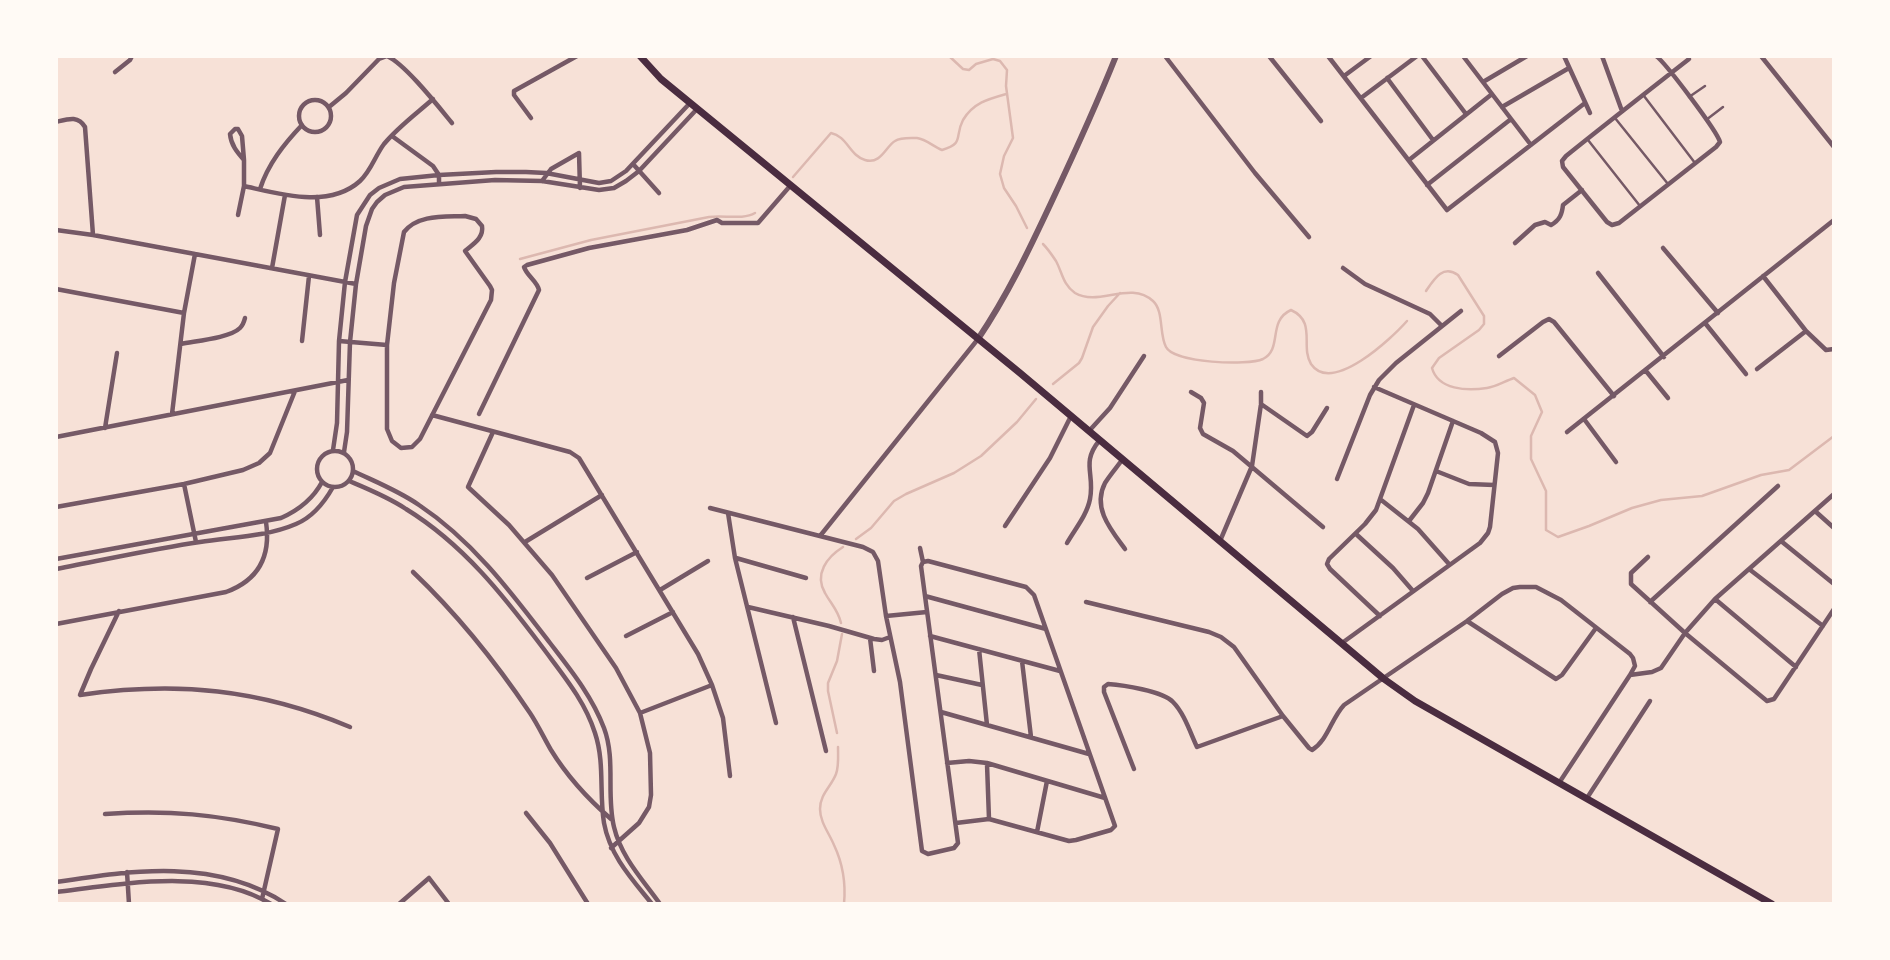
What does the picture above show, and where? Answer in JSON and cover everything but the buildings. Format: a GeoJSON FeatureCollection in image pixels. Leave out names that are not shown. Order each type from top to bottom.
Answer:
{"type":"FeatureCollection","features":[{"type":"Feature","properties":{"kind":"main road"},"geometry":{"type":"LineString","coordinates":[[640,56],[661,79],[1071,416],[1384,679],[1415,701],[1772,904]]}},
{"type":"Feature","properties":{"kind":"street"},"geometry":{"type":"LineString","coordinates":[[115,72],[132,56]]}},
{"type":"Feature","properties":{"kind":"street"},"geometry":{"type":"LineString","coordinates":[[329,107],[379,59],[387,56],[433,99],[452,123]]}},
{"type":"Feature","properties":{"kind":"street"},"geometry":{"type":"LineString","coordinates":[[531,118],[514,95],[514,91],[577,56]]}},
{"type":"Feature","properties":{"kind":"street"},"geometry":{"type":"LineString","coordinates":[[820,536],[978,340],[992,318],[1038,231],[1116,56]]}},
{"type":"Feature","properties":{"kind":"street"},"geometry":{"type":"LineString","coordinates":[[1165,56],[1255,173],[1309,237]]}},
{"type":"Feature","properties":{"kind":"street"},"geometry":{"type":"LineString","coordinates":[[1269,56],[1321,121]]}},
{"type":"Feature","properties":{"kind":"street"},"geometry":{"type":"LineString","coordinates":[[1328,56],[1447,210],[1585,103]]}},
{"type":"Feature","properties":{"kind":"street"},"geometry":{"type":"LineString","coordinates":[[1344,76],[1371,56]]}},
{"type":"Feature","properties":{"kind":"street"},"geometry":{"type":"LineString","coordinates":[[1361,98],[1420,56],[1466,114]]}},
{"type":"Feature","properties":{"kind":"street"},"geometry":{"type":"LineString","coordinates":[[1463,56],[1531,145]]}},
{"type":"Feature","properties":{"kind":"street"},"geometry":{"type":"LineString","coordinates":[[1483,82],[1527,56]]}},
{"type":"Feature","properties":{"kind":"street"},"geometry":{"type":"LineString","coordinates":[[1564,56],[1590,113]]}},
{"type":"Feature","properties":{"kind":"street"},"geometry":{"type":"LineString","coordinates":[[1602,56],[1622,111]]}},
{"type":"Feature","properties":{"kind":"street"},"geometry":{"type":"LineString","coordinates":[[1656,56],[1659,58],[1671,74],[1689,97],[1719,137],[1720,142],[1619,223],[1612,225],[1563,167],[1562,161],[1587,139],[1671,74],[1689,59]]}},
{"type":"Feature","properties":{"kind":"street"},"geometry":{"type":"LineString","coordinates":[[1760,56],[1834,146]]}},
{"type":"Feature","properties":{"kind":"street"},"geometry":{"type":"LineString","coordinates":[[1502,107],[1569,68]]}},
{"type":"Feature","properties":{"kind":"street"},"geometry":{"type":"LineString","coordinates":[[1387,79],[1433,141]]}},
{"type":"Feature","properties":{"kind":"street"},"geometry":{"type":"LineString","coordinates":[[1409,160],[1492,94]]}},
{"type":"Feature","properties":{"kind":"street"},"geometry":{"type":"LineString","coordinates":[[244,186],[285,195],[317,197],[341,192],[366,175],[383,145],[433,99]]}},
{"type":"Feature","properties":{"kind":"street"},"geometry":{"type":"LineString","coordinates":[[320,101],[329,107],[330,122],[324,130],[314,132],[302,125],[299,114],[304,104],[320,101]]}},
{"type":"Feature","properties":{"kind":"street"},"geometry":{"type":"LineString","coordinates":[[333,450],[337,424],[339,341],[345,282],[357,215],[370,195],[400,178],[439,175],[546,173],[599,183],[611,181],[633,164],[690,103]]}},
{"type":"Feature","properties":{"kind":"street"},"geometry":{"type":"LineString","coordinates":[[344,452],[356,284],[366,226],[377,202],[385,195],[404,187],[510,179],[598,190],[614,188],[639,170],[697,109]]}},
{"type":"Feature","properties":{"kind":"street"},"geometry":{"type":"LineString","coordinates":[[56,122],[76,119],[85,127],[93,234]]}},
{"type":"Feature","properties":{"kind":"street"},"geometry":{"type":"LineString","coordinates":[[1427,185],[1511,119]]}},
{"type":"Feature","properties":{"kind":"street"},"geometry":{"type":"LineString","coordinates":[[673,121],[680,127]]}},
{"type":"Feature","properties":{"kind":"street"},"geometry":{"type":"LineString","coordinates":[[260,189],[276,157],[302,125]]}},
{"type":"Feature","properties":{"kind":"street"},"geometry":{"type":"LineString","coordinates":[[238,215],[244,186],[244,159],[242,136],[238,129],[234,129],[230,134],[231,139],[244,159]]}},
{"type":"Feature","properties":{"kind":"street"},"geometry":{"type":"LineString","coordinates":[[663,131],[670,138]]}},
{"type":"Feature","properties":{"kind":"street"},"geometry":{"type":"LineString","coordinates":[[392,136],[433,166],[439,175],[439,184]]}},
{"type":"Feature","properties":{"kind":"street"},"geometry":{"type":"LineString","coordinates":[[542,181],[546,173],[555,166],[579,153],[580,188]]}},
{"type":"Feature","properties":{"kind":"street"},"geometry":{"type":"LineString","coordinates":[[633,164],[659,193]]}},
{"type":"Feature","properties":{"kind":"street"},"geometry":{"type":"LineString","coordinates":[[479,414],[538,290],[537,284],[524,267],[589,248],[687,230],[717,220],[722,223],[758,223],[790,186]]}},
{"type":"Feature","properties":{"kind":"street"},"geometry":{"type":"LineString","coordinates":[[1515,243],[1535,225],[1558,222],[1563,205],[1582,190]]}},
{"type":"Feature","properties":{"kind":"street"},"geometry":{"type":"LineString","coordinates":[[271,268],[285,195]]}},
{"type":"Feature","properties":{"kind":"street"},"geometry":{"type":"LineString","coordinates":[[317,197],[320,235]]}},
{"type":"Feature","properties":{"kind":"street"},"geometry":{"type":"LineString","coordinates":[[465,216],[480,222],[482,226],[482,233],[464,251],[490,286],[492,295],[432,415],[420,439],[412,447],[401,448],[392,441],[387,421],[387,345],[394,283],[404,232],[409,226],[427,218],[465,216]]}},
{"type":"Feature","properties":{"kind":"street"},"geometry":{"type":"LineString","coordinates":[[1567,432],[1834,220]]}},
{"type":"Feature","properties":{"kind":"street"},"geometry":{"type":"LineString","coordinates":[[56,230],[93,234],[356,284]]}},
{"type":"Feature","properties":{"kind":"street"},"geometry":{"type":"LineString","coordinates":[[1663,248],[1718,313]]}},
{"type":"Feature","properties":{"kind":"street"},"geometry":{"type":"LineString","coordinates":[[172,414],[184,313],[195,254]]}},
{"type":"Feature","properties":{"kind":"street"},"geometry":{"type":"LineString","coordinates":[[1343,268],[1365,284],[1430,314],[1442,326]]}},
{"type":"Feature","properties":{"kind":"street"},"geometry":{"type":"LineString","coordinates":[[1598,273],[1664,357]]}},
{"type":"Feature","properties":{"kind":"street"},"geometry":{"type":"LineString","coordinates":[[302,341],[309,276]]}},
{"type":"Feature","properties":{"kind":"street"},"geometry":{"type":"LineString","coordinates":[[1763,276],[1806,331],[1826,350],[1834,349]]}},
{"type":"Feature","properties":{"kind":"street"},"geometry":{"type":"LineString","coordinates":[[56,289],[184,313]]}},
{"type":"Feature","properties":{"kind":"street"},"geometry":{"type":"LineString","coordinates":[[1337,480],[1374,387],[1387,371],[1461,311]]}},
{"type":"Feature","properties":{"kind":"street"},"geometry":{"type":"LineString","coordinates":[[181,344],[237,330],[243,325],[245,318]]}},
{"type":"Feature","properties":{"kind":"street"},"geometry":{"type":"LineString","coordinates":[[1499,356],[1549,319],[1614,396]]}},
{"type":"Feature","properties":{"kind":"street"},"geometry":{"type":"LineString","coordinates":[[1705,323],[1746,374]]}},
{"type":"Feature","properties":{"kind":"street"},"geometry":{"type":"LineString","coordinates":[[1757,369],[1806,331]]}},
{"type":"Feature","properties":{"kind":"street"},"geometry":{"type":"LineString","coordinates":[[339,341],[387,345]]}},
{"type":"Feature","properties":{"kind":"street"},"geometry":{"type":"LineString","coordinates":[[105,428],[117,353]]}},
{"type":"Feature","properties":{"kind":"street"},"geometry":{"type":"LineString","coordinates":[[1088,431],[1110,408],[1144,356]]}},
{"type":"Feature","properties":{"kind":"street"},"geometry":{"type":"LineString","coordinates":[[1646,371],[1668,398]]}},
{"type":"Feature","properties":{"kind":"street"},"geometry":{"type":"LineString","coordinates":[[56,437],[348,380]]}},
{"type":"Feature","properties":{"kind":"street"},"geometry":{"type":"LineString","coordinates":[[1340,644],[1480,543],[1488,533],[1498,453],[1496,444],[1487,436],[1374,387]]}},
{"type":"Feature","properties":{"kind":"street"},"geometry":{"type":"LineString","coordinates":[[56,507],[184,484],[252,467],[270,453],[295,390]]}},
{"type":"Feature","properties":{"kind":"street"},"geometry":{"type":"LineString","coordinates":[[1191,392],[1204,403],[1200,428],[1203,434],[1228,447],[1323,527]]}},
{"type":"Feature","properties":{"kind":"street"},"geometry":{"type":"LineString","coordinates":[[1219,541],[1252,466],[1261,392]]}},
{"type":"Feature","properties":{"kind":"street"},"geometry":{"type":"LineString","coordinates":[[1261,404],[1307,436],[1327,408]]}},
{"type":"Feature","properties":{"kind":"street"},"geometry":{"type":"LineString","coordinates":[[1380,616],[1327,564],[1371,517],[1381,499],[1413,405]]}},
{"type":"Feature","properties":{"kind":"street"},"geometry":{"type":"LineString","coordinates":[[432,415],[575,454],[698,654],[712,685],[725,731],[730,776]]}},
{"type":"Feature","properties":{"kind":"street"},"geometry":{"type":"LineString","coordinates":[[1005,526],[1050,458],[1071,416]]}},
{"type":"Feature","properties":{"kind":"street"},"geometry":{"type":"LineString","coordinates":[[1584,419],[1616,462]]}},
{"type":"Feature","properties":{"kind":"street"},"geometry":{"type":"LineString","coordinates":[[1409,521],[1423,503],[1453,421]]}},
{"type":"Feature","properties":{"kind":"street"},"geometry":{"type":"LineString","coordinates":[[494,432],[468,487],[525,542],[569,597],[616,668],[640,713],[650,753],[651,795],[645,816],[611,848]]}},
{"type":"Feature","properties":{"kind":"street"},"geometry":{"type":"LineString","coordinates":[[1067,543],[1088,506],[1091,496],[1090,454],[1099,441]]}},
{"type":"Feature","properties":{"kind":"street"},"geometry":{"type":"LineString","coordinates":[[333,450],[344,452],[351,458],[353,471],[349,481],[339,487],[322,482],[317,466],[322,455],[333,450]]}},
{"type":"Feature","properties":{"kind":"street"},"geometry":{"type":"LineString","coordinates":[[1122,460],[1105,483],[1101,501],[1104,519],[1125,549]]}},
{"type":"Feature","properties":{"kind":"street"},"geometry":{"type":"LineString","coordinates":[[353,471],[419,505],[456,534],[498,575],[559,654],[590,699],[603,726],[610,753],[612,820],[619,842],[629,861],[660,904]]}},
{"type":"Feature","properties":{"kind":"street"},"geometry":{"type":"LineString","coordinates":[[1436,471],[1469,484],[1494,485]]}},
{"type":"Feature","properties":{"kind":"street"},"geometry":{"type":"LineString","coordinates":[[349,481],[396,502],[434,528],[468,557],[510,604],[573,688],[591,720],[599,744],[603,811],[611,848],[652,904]]}},
{"type":"Feature","properties":{"kind":"street"},"geometry":{"type":"LineString","coordinates":[[56,559],[281,518],[300,508],[322,482]]}},
{"type":"Feature","properties":{"kind":"street"},"geometry":{"type":"LineString","coordinates":[[184,484],[197,542]]}},
{"type":"Feature","properties":{"kind":"street"},"geometry":{"type":"LineString","coordinates":[[1650,602],[1778,486]]}},
{"type":"Feature","properties":{"kind":"street"},"geometry":{"type":"LineString","coordinates":[[56,569],[293,526],[319,507],[333,487]]}},
{"type":"Feature","properties":{"kind":"street"},"geometry":{"type":"LineString","coordinates":[[1630,675],[1661,668],[1685,633],[1715,599],[1834,494]]}},
{"type":"Feature","properties":{"kind":"street"},"geometry":{"type":"LineString","coordinates":[[525,542],[602,495]]}},
{"type":"Feature","properties":{"kind":"street"},"geometry":{"type":"LineString","coordinates":[[1381,499],[1409,521],[1449,564]]}},
{"type":"Feature","properties":{"kind":"street"},"geometry":{"type":"LineString","coordinates":[[710,508],[863,547],[873,552],[878,561],[900,682],[919,843],[923,853],[928,854],[957,845],[920,548]]}},
{"type":"Feature","properties":{"kind":"street"},"geometry":{"type":"LineString","coordinates":[[1815,511],[1834,528]]}},
{"type":"Feature","properties":{"kind":"street"},"geometry":{"type":"LineString","coordinates":[[728,513],[735,558],[776,723]]}},
{"type":"Feature","properties":{"kind":"street"},"geometry":{"type":"LineString","coordinates":[[56,624],[237,589],[248,581],[262,564],[266,554],[266,522]]}},
{"type":"Feature","properties":{"kind":"street"},"geometry":{"type":"LineString","coordinates":[[1356,534],[1413,590]]}},
{"type":"Feature","properties":{"kind":"street"},"geometry":{"type":"LineString","coordinates":[[1781,541],[1834,583]]}},
{"type":"Feature","properties":{"kind":"street"},"geometry":{"type":"LineString","coordinates":[[587,578],[637,552]]}},
{"type":"Feature","properties":{"kind":"street"},"geometry":{"type":"LineString","coordinates":[[1648,557],[1631,573],[1630,584],[1765,700],[1774,699],[1834,609]]}},
{"type":"Feature","properties":{"kind":"street"},"geometry":{"type":"LineString","coordinates":[[735,558],[806,578]]}},
{"type":"Feature","properties":{"kind":"street"},"geometry":{"type":"LineString","coordinates":[[660,590],[708,561]]}},
{"type":"Feature","properties":{"kind":"street"},"geometry":{"type":"LineString","coordinates":[[923,562],[928,561],[1026,587],[1034,595],[1115,822],[1114,828],[1076,841],[989,819],[956,823]]}},
{"type":"Feature","properties":{"kind":"street"},"geometry":{"type":"LineString","coordinates":[[1749,569],[1823,626]]}},
{"type":"Feature","properties":{"kind":"street"},"geometry":{"type":"LineString","coordinates":[[413,572],[443,602],[470,635],[530,713],[559,762],[583,792],[612,820]]}},
{"type":"Feature","properties":{"kind":"street"},"geometry":{"type":"LineString","coordinates":[[1086,602],[1221,637],[1234,647],[1283,716],[1312,750],[1321,743],[1344,705],[1508,590],[1530,587],[1541,589],[1561,600],[1622,648],[1633,658],[1635,666],[1559,783]]}},
{"type":"Feature","properties":{"kind":"street"},"geometry":{"type":"LineString","coordinates":[[925,596],[1047,630]]}},
{"type":"Feature","properties":{"kind":"street"},"geometry":{"type":"LineString","coordinates":[[1715,599],[1796,667]]}},
{"type":"Feature","properties":{"kind":"street"},"geometry":{"type":"LineString","coordinates":[[748,607],[870,638],[882,640],[890,637]]}},
{"type":"Feature","properties":{"kind":"street"},"geometry":{"type":"LineString","coordinates":[[119,611],[80,695],[138,688],[202,689],[281,703],[350,727]]}},
{"type":"Feature","properties":{"kind":"street"},"geometry":{"type":"LineString","coordinates":[[626,636],[673,612]]}},
{"type":"Feature","properties":{"kind":"street"},"geometry":{"type":"LineString","coordinates":[[886,616],[927,612]]}},
{"type":"Feature","properties":{"kind":"street"},"geometry":{"type":"LineString","coordinates":[[793,617],[826,751]]}},
{"type":"Feature","properties":{"kind":"street"},"geometry":{"type":"LineString","coordinates":[[1467,621],[1556,679],[1562,675],[1596,628]]}},
{"type":"Feature","properties":{"kind":"street"},"geometry":{"type":"LineString","coordinates":[[930,636],[1061,671]]}},
{"type":"Feature","properties":{"kind":"street"},"geometry":{"type":"LineString","coordinates":[[870,638],[874,671]]}},
{"type":"Feature","properties":{"kind":"street"},"geometry":{"type":"LineString","coordinates":[[979,649],[987,725]]}},
{"type":"Feature","properties":{"kind":"street"},"geometry":{"type":"LineString","coordinates":[[1023,661],[1031,737]]}},
{"type":"Feature","properties":{"kind":"street"},"geometry":{"type":"LineString","coordinates":[[936,675],[982,685]]}},
{"type":"Feature","properties":{"kind":"street"},"geometry":{"type":"LineString","coordinates":[[1134,769],[1104,692],[1104,687],[1108,684],[1143,690],[1171,699],[1198,747],[1283,716]]}},
{"type":"Feature","properties":{"kind":"street"},"geometry":{"type":"LineString","coordinates":[[640,713],[712,685]]}},
{"type":"Feature","properties":{"kind":"street"},"geometry":{"type":"LineString","coordinates":[[1587,799],[1650,701]]}},
{"type":"Feature","properties":{"kind":"street"},"geometry":{"type":"LineString","coordinates":[[941,712],[1090,754]]}},
{"type":"Feature","properties":{"kind":"street"},"geometry":{"type":"LineString","coordinates":[[947,763],[969,761],[986,764],[1106,798]]}},
{"type":"Feature","properties":{"kind":"street"},"geometry":{"type":"LineString","coordinates":[[986,764],[989,819]]}},
{"type":"Feature","properties":{"kind":"street"},"geometry":{"type":"LineString","coordinates":[[1037,832],[1047,781]]}},
{"type":"Feature","properties":{"kind":"street"},"geometry":{"type":"LineString","coordinates":[[105,814],[145,811],[200,814],[278,829],[262,899]]}},
{"type":"Feature","properties":{"kind":"street"},"geometry":{"type":"LineString","coordinates":[[526,813],[550,843],[588,904]]}},
{"type":"Feature","properties":{"kind":"street"},"geometry":{"type":"LineString","coordinates":[[56,882],[159,870],[210,874],[264,890],[286,904]]}},
{"type":"Feature","properties":{"kind":"street"},"geometry":{"type":"LineString","coordinates":[[127,872],[129,904]]}},
{"type":"Feature","properties":{"kind":"street"},"geometry":{"type":"LineString","coordinates":[[399,904],[429,878],[449,904]]}},
{"type":"Feature","properties":{"kind":"street"},"geometry":{"type":"LineString","coordinates":[[56,892],[128,883],[208,884],[236,889],[271,904]]}},
{"type":"Feature","properties":{"kind":"street"},"geometry":{"type":"LineString","coordinates":[[641,904],[650,889]]}},
{"type":"Feature","properties":{"kind":"lane"},"geometry":{"type":"LineString","coordinates":[[1689,97],[1705,86]]}},
{"type":"Feature","properties":{"kind":"lane"},"geometry":{"type":"LineString","coordinates":[[1643,95],[1695,163]]}},
{"type":"Feature","properties":{"kind":"lane"},"geometry":{"type":"LineString","coordinates":[[1706,120],[1723,107]]}},
{"type":"Feature","properties":{"kind":"lane"},"geometry":{"type":"LineString","coordinates":[[1615,117],[1668,184]]}},
{"type":"Feature","properties":{"kind":"lane"},"geometry":{"type":"LineString","coordinates":[[1587,139],[1640,206]]}},
{"type":"Feature","properties":{"kind":"waterway"},"geometry":{"type":"LineString","coordinates":[[949,56],[963,69],[969,70],[976,64],[993,59],[1000,61],[1007,70],[1006,86],[1013,138],[1004,156],[1000,174],[1004,188],[1027,228]]}},
{"type":"Feature","properties":{"kind":"waterway"},"geometry":{"type":"LineString","coordinates":[[793,177],[831,133],[841,138],[860,158],[871,161],[879,158],[892,143],[903,138],[917,138],[942,150],[954,145],[960,126],[971,109],[1006,94]]}},
{"type":"Feature","properties":{"kind":"waterway"},"geometry":{"type":"LineString","coordinates":[[520,259],[591,240],[709,217],[739,217],[755,213]]}},
{"type":"Feature","properties":{"kind":"waterway"},"geometry":{"type":"LineString","coordinates":[[1043,244],[1075,293],[1084,297],[1134,293],[1153,301],[1159,311],[1166,347],[1182,357],[1196,360],[1243,362],[1263,359],[1272,349],[1279,321],[1291,310],[1304,321],[1311,364],[1321,372],[1333,373],[1347,368],[1376,350],[1407,321]]}},
{"type":"Feature","properties":{"kind":"waterway"},"geometry":{"type":"LineString","coordinates":[[1426,291],[1439,274],[1453,272],[1458,275],[1484,316],[1484,324],[1479,330],[1439,358],[1432,368],[1440,381],[1454,387],[1471,389],[1490,387],[1514,378],[1535,395],[1542,412],[1531,436],[1531,459],[1546,491],[1546,530],[1558,537],[1632,508],[1661,500],[1702,496],[1761,475],[1789,470],[1834,436]]}},
{"type":"Feature","properties":{"kind":"waterway"},"geometry":{"type":"LineString","coordinates":[[1053,384],[1079,363],[1093,327],[1120,293]]}},
{"type":"Feature","properties":{"kind":"waterway"},"geometry":{"type":"LineString","coordinates":[[856,539],[871,528],[894,501],[954,473],[981,456],[1017,422],[1036,399]]}},
{"type":"Feature","properties":{"kind":"waterway"},"geometry":{"type":"LineString","coordinates":[[841,623],[825,593],[821,579],[827,561],[843,547]]}},
{"type":"Feature","properties":{"kind":"waterway"},"geometry":{"type":"LineString","coordinates":[[837,733],[828,683],[837,661],[842,634]]}},
{"type":"Feature","properties":{"kind":"waterway"},"geometry":{"type":"LineString","coordinates":[[838,747],[837,771],[822,799],[820,814],[842,866],[844,904]]}}]}
